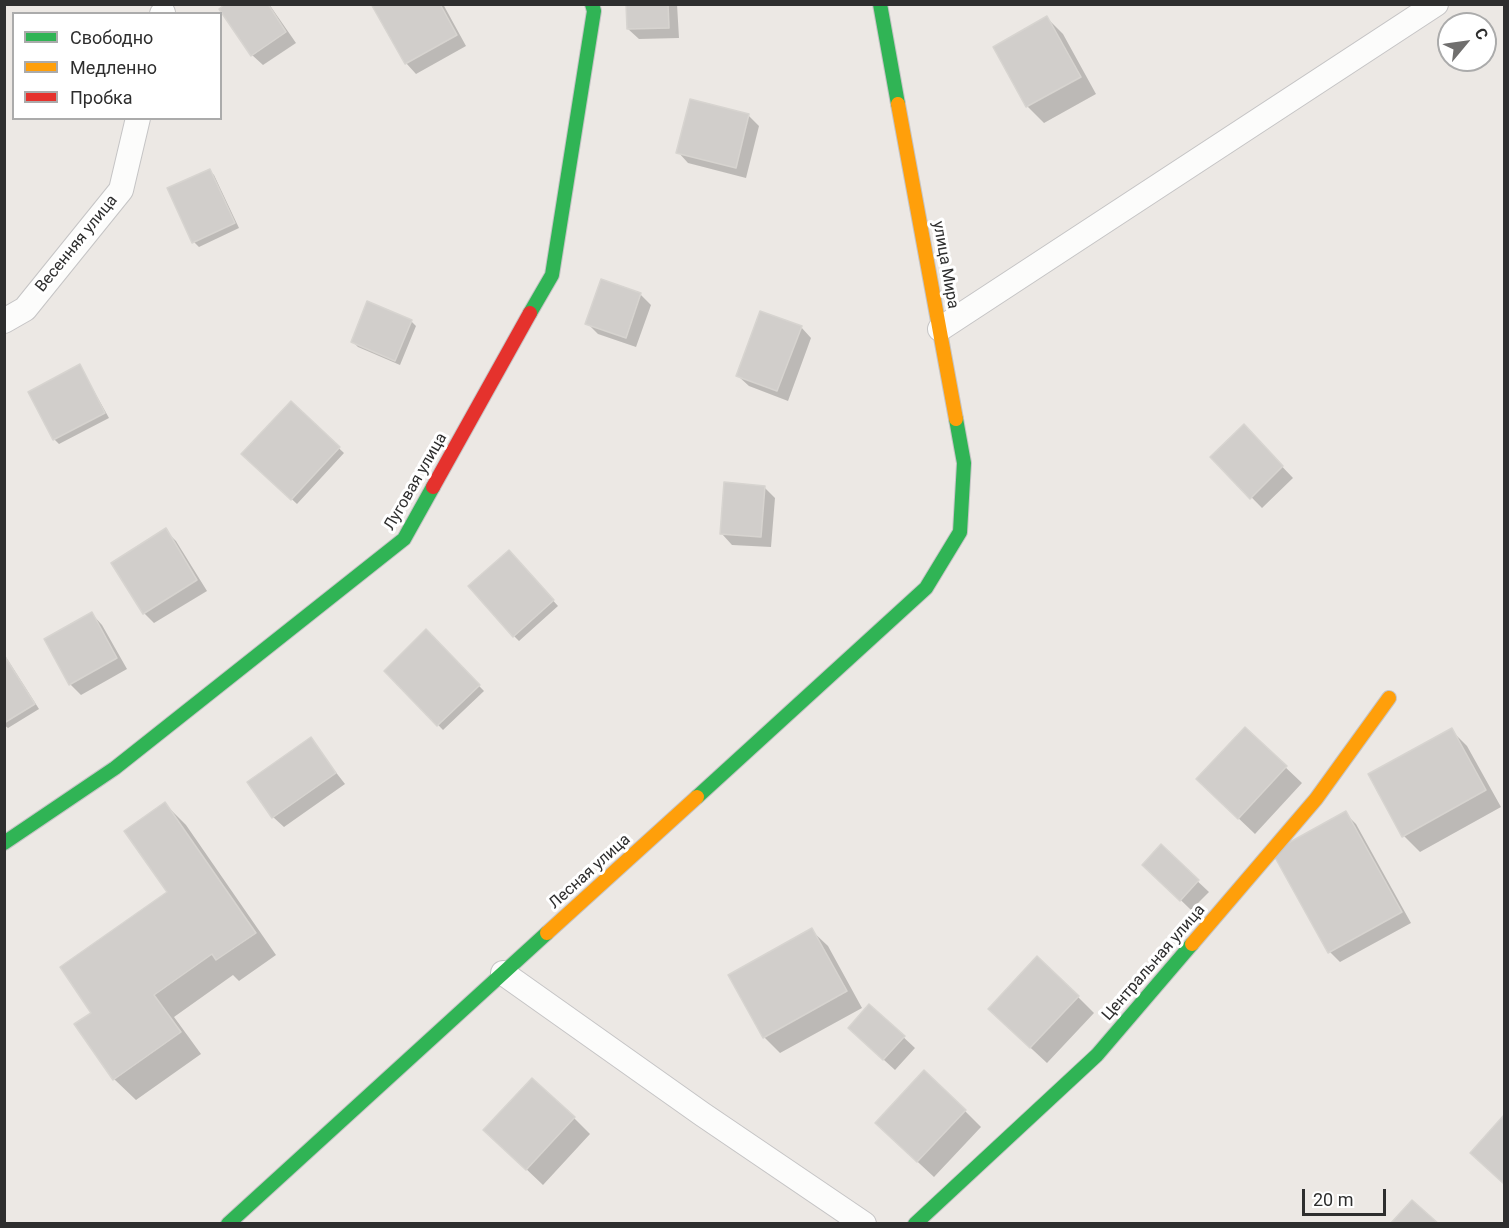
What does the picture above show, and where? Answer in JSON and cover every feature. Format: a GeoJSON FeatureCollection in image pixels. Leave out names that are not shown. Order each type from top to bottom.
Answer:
{"type":"FeatureCollection","features":[{"type":"Feature","properties":{"kind":"street","name":"Луговая улица"},"geometry":{"type":"LineString","coordinates":[[4,843],[115,768],[404,539],[552,275],[594,11],[592,4]]}},
{"type":"Feature","properties":{"kind":"street","name":"улица Мира"},"geometry":{"type":"LineString","coordinates":[[880,4],[964,463],[960,532]]}},
{"type":"Feature","properties":{"kind":"street"},"geometry":{"type":"LineString","coordinates":[[940,329],[1436,4]]}},
{"type":"Feature","properties":{"kind":"street","name":"Весенняя улица"},"geometry":{"type":"LineString","coordinates":[[4,321],[25,309],[121,190],[138,120]]}},
{"type":"Feature","properties":{"kind":"street","name":"Лесная улица"},"geometry":{"type":"LineString","coordinates":[[228,1224],[926,588],[960,532]]}},
{"type":"Feature","properties":{"kind":"street","name":"Центральная улица"},"geometry":{"type":"LineString","coordinates":[[915,1224],[1096,1056],[1316,799],[1389,698]]}},
{"type":"Feature","properties":{"kind":"street"},"geometry":{"type":"LineString","coordinates":[[504,973],[702,1114],[864,1224]]}},
{"type":"Feature","properties":{"kind":"building"},"geometry":{"type":"Polygon","coordinates":[[[225,4],[268,4],[286,32],[251,56],[219,9],[225,4]]]}},
{"type":"Feature","properties":{"kind":"building"},"geometry":{"type":"Polygon","coordinates":[[[371,4],[440,4],[457,35],[405,64],[371,4]]]}},
{"type":"Feature","properties":{"kind":"building"},"geometry":{"type":"Polygon","coordinates":[[[626,4],[668,4],[669,28],[627,29],[626,4]]]}},
{"type":"Feature","properties":{"kind":"building"},"geometry":{"type":"Polygon","coordinates":[[[1047,16],[1081,77],[1026,107],[993,47],[1047,16]]]}},
{"type":"Feature","properties":{"kind":"building"},"geometry":{"type":"Polygon","coordinates":[[[690,99],[749,114],[736,168],[676,153],[690,99]]]}},
{"type":"Feature","properties":{"kind":"building"},"geometry":{"type":"Polygon","coordinates":[[[210,169],[235,223],[192,243],[167,188],[210,169]]]}},
{"type":"Feature","properties":{"kind":"building"},"geometry":{"type":"Polygon","coordinates":[[[601,279],[641,293],[626,338],[585,324],[601,279]]]}},
{"type":"Feature","properties":{"kind":"building"},"geometry":{"type":"Polygon","coordinates":[[[367,301],[412,320],[395,361],[351,342],[367,301]]]}},
{"type":"Feature","properties":{"kind":"building"},"geometry":{"type":"Polygon","coordinates":[[[760,311],[802,326],[777,391],[736,376],[760,311]]]}},
{"type":"Feature","properties":{"kind":"building"},"geometry":{"type":"Polygon","coordinates":[[[80,364],[105,413],[53,440],[28,392],[80,364]]]}},
{"type":"Feature","properties":{"kind":"building"},"geometry":{"type":"Polygon","coordinates":[[[291,401],[340,447],[291,500],[241,454],[291,401]]]}},
{"type":"Feature","properties":{"kind":"building"},"geometry":{"type":"Polygon","coordinates":[[[1244,424],[1283,466],[1250,499],[1210,457],[1244,424]]]}},
{"type":"Feature","properties":{"kind":"building"},"geometry":{"type":"Polygon","coordinates":[[[724,482],[765,486],[761,537],[720,534],[724,482]]]}},
{"type":"Feature","properties":{"kind":"building"},"geometry":{"type":"Polygon","coordinates":[[[166,528],[197,580],[143,614],[111,563],[166,528]]]}},
{"type":"Feature","properties":{"kind":"building"},"geometry":{"type":"Polygon","coordinates":[[[509,550],[554,600],[513,637],[468,586],[509,550]]]}},
{"type":"Feature","properties":{"kind":"building"},"geometry":{"type":"Polygon","coordinates":[[[92,612],[117,658],[69,685],[44,639],[92,612]]]}},
{"type":"Feature","properties":{"kind":"building"},"geometry":{"type":"Polygon","coordinates":[[[426,629],[480,685],[437,726],[384,671],[426,629]]]}},
{"type":"Feature","properties":{"kind":"building"},"geometry":{"type":"Polygon","coordinates":[[[4,655],[35,704],[4,723],[4,655]]]}},
{"type":"Feature","properties":{"kind":"building"},"geometry":{"type":"Polygon","coordinates":[[[1245,727],[1287,766],[1238,819],[1196,779],[1245,727]]]}},
{"type":"Feature","properties":{"kind":"building"},"geometry":{"type":"Polygon","coordinates":[[[1452,728],[1486,790],[1402,837],[1368,774],[1452,728]]]}},
{"type":"Feature","properties":{"kind":"building"},"geometry":{"type":"Polygon","coordinates":[[[311,737],[336,773],[272,818],[247,782],[311,737]]]}},
{"type":"Feature","properties":{"kind":"building"},"geometry":{"type":"Polygon","coordinates":[[[165,802],[256,933],[216,960],[212,954],[154,995],[181,1032],[113,1080],[74,1024],[91,1013],[60,967],[167,892],[124,831],[165,802]]]}},
{"type":"Feature","properties":{"kind":"building"},"geometry":{"type":"Polygon","coordinates":[[[1346,811],[1402,912],[1328,953],[1272,852],[1346,811]]]}},
{"type":"Feature","properties":{"kind":"building"},"geometry":{"type":"Polygon","coordinates":[[[1161,844],[1199,880],[1180,901],[1142,865],[1161,844]]]}},
{"type":"Feature","properties":{"kind":"building"},"geometry":{"type":"Polygon","coordinates":[[[812,928],[847,991],[763,1038],[728,975],[812,928]]]}},
{"type":"Feature","properties":{"kind":"building"},"geometry":{"type":"Polygon","coordinates":[[[1037,956],[1079,996],[1030,1048],[988,1009],[1037,956]]]}},
{"type":"Feature","properties":{"kind":"building"},"geometry":{"type":"Polygon","coordinates":[[[869,1004],[905,1036],[883,1060],[848,1028],[869,1004]]]}},
{"type":"Feature","properties":{"kind":"building"},"geometry":{"type":"Polygon","coordinates":[[[924,1070],[966,1110],[917,1162],[875,1123],[924,1070]]]}},
{"type":"Feature","properties":{"kind":"building"},"geometry":{"type":"Polygon","coordinates":[[[532,1078],[575,1117],[526,1170],[483,1130],[532,1078]]]}},
{"type":"Feature","properties":{"kind":"building"},"geometry":{"type":"Polygon","coordinates":[[[1504,1115],[1504,1184],[1470,1153],[1504,1115]]]}},
{"type":"Feature","properties":{"kind":"building"},"geometry":{"type":"Polygon","coordinates":[[[1412,1200],[1439,1224],[1390,1224],[1412,1200]]]}},
{"type":"Feature","properties":{"kind":"traffic: fast"},"geometry":{"type":"LineString","coordinates":[[530,313],[552,275],[594,11],[592,4]]}},
{"type":"Feature","properties":{"kind":"traffic: fast"},"geometry":{"type":"LineString","coordinates":[[880,4],[898,104]]}},
{"type":"Feature","properties":{"kind":"traffic: fast"},"geometry":{"type":"LineString","coordinates":[[697,797],[926,588],[960,532],[964,463],[956,419]]}},
{"type":"Feature","properties":{"kind":"traffic: fast"},"geometry":{"type":"LineString","coordinates":[[4,843],[115,768],[404,539],[433,487]]}},
{"type":"Feature","properties":{"kind":"traffic: fast"},"geometry":{"type":"LineString","coordinates":[[228,1224],[547,933]]}},
{"type":"Feature","properties":{"kind":"traffic: fast"},"geometry":{"type":"LineString","coordinates":[[915,1224],[1097,1055],[1192,944]]}},
{"type":"Feature","properties":{"kind":"traffic: slow"},"geometry":{"type":"LineString","coordinates":[[898,104],[956,419]]}},
{"type":"Feature","properties":{"kind":"traffic: slow"},"geometry":{"type":"LineString","coordinates":[[1192,944],[1316,799],[1389,698]]}},
{"type":"Feature","properties":{"kind":"traffic: slow"},"geometry":{"type":"LineString","coordinates":[[547,933],[697,797]]}},
{"type":"Feature","properties":{"kind":"traffic: jam"},"geometry":{"type":"LineString","coordinates":[[433,487],[530,313]]}}]}
